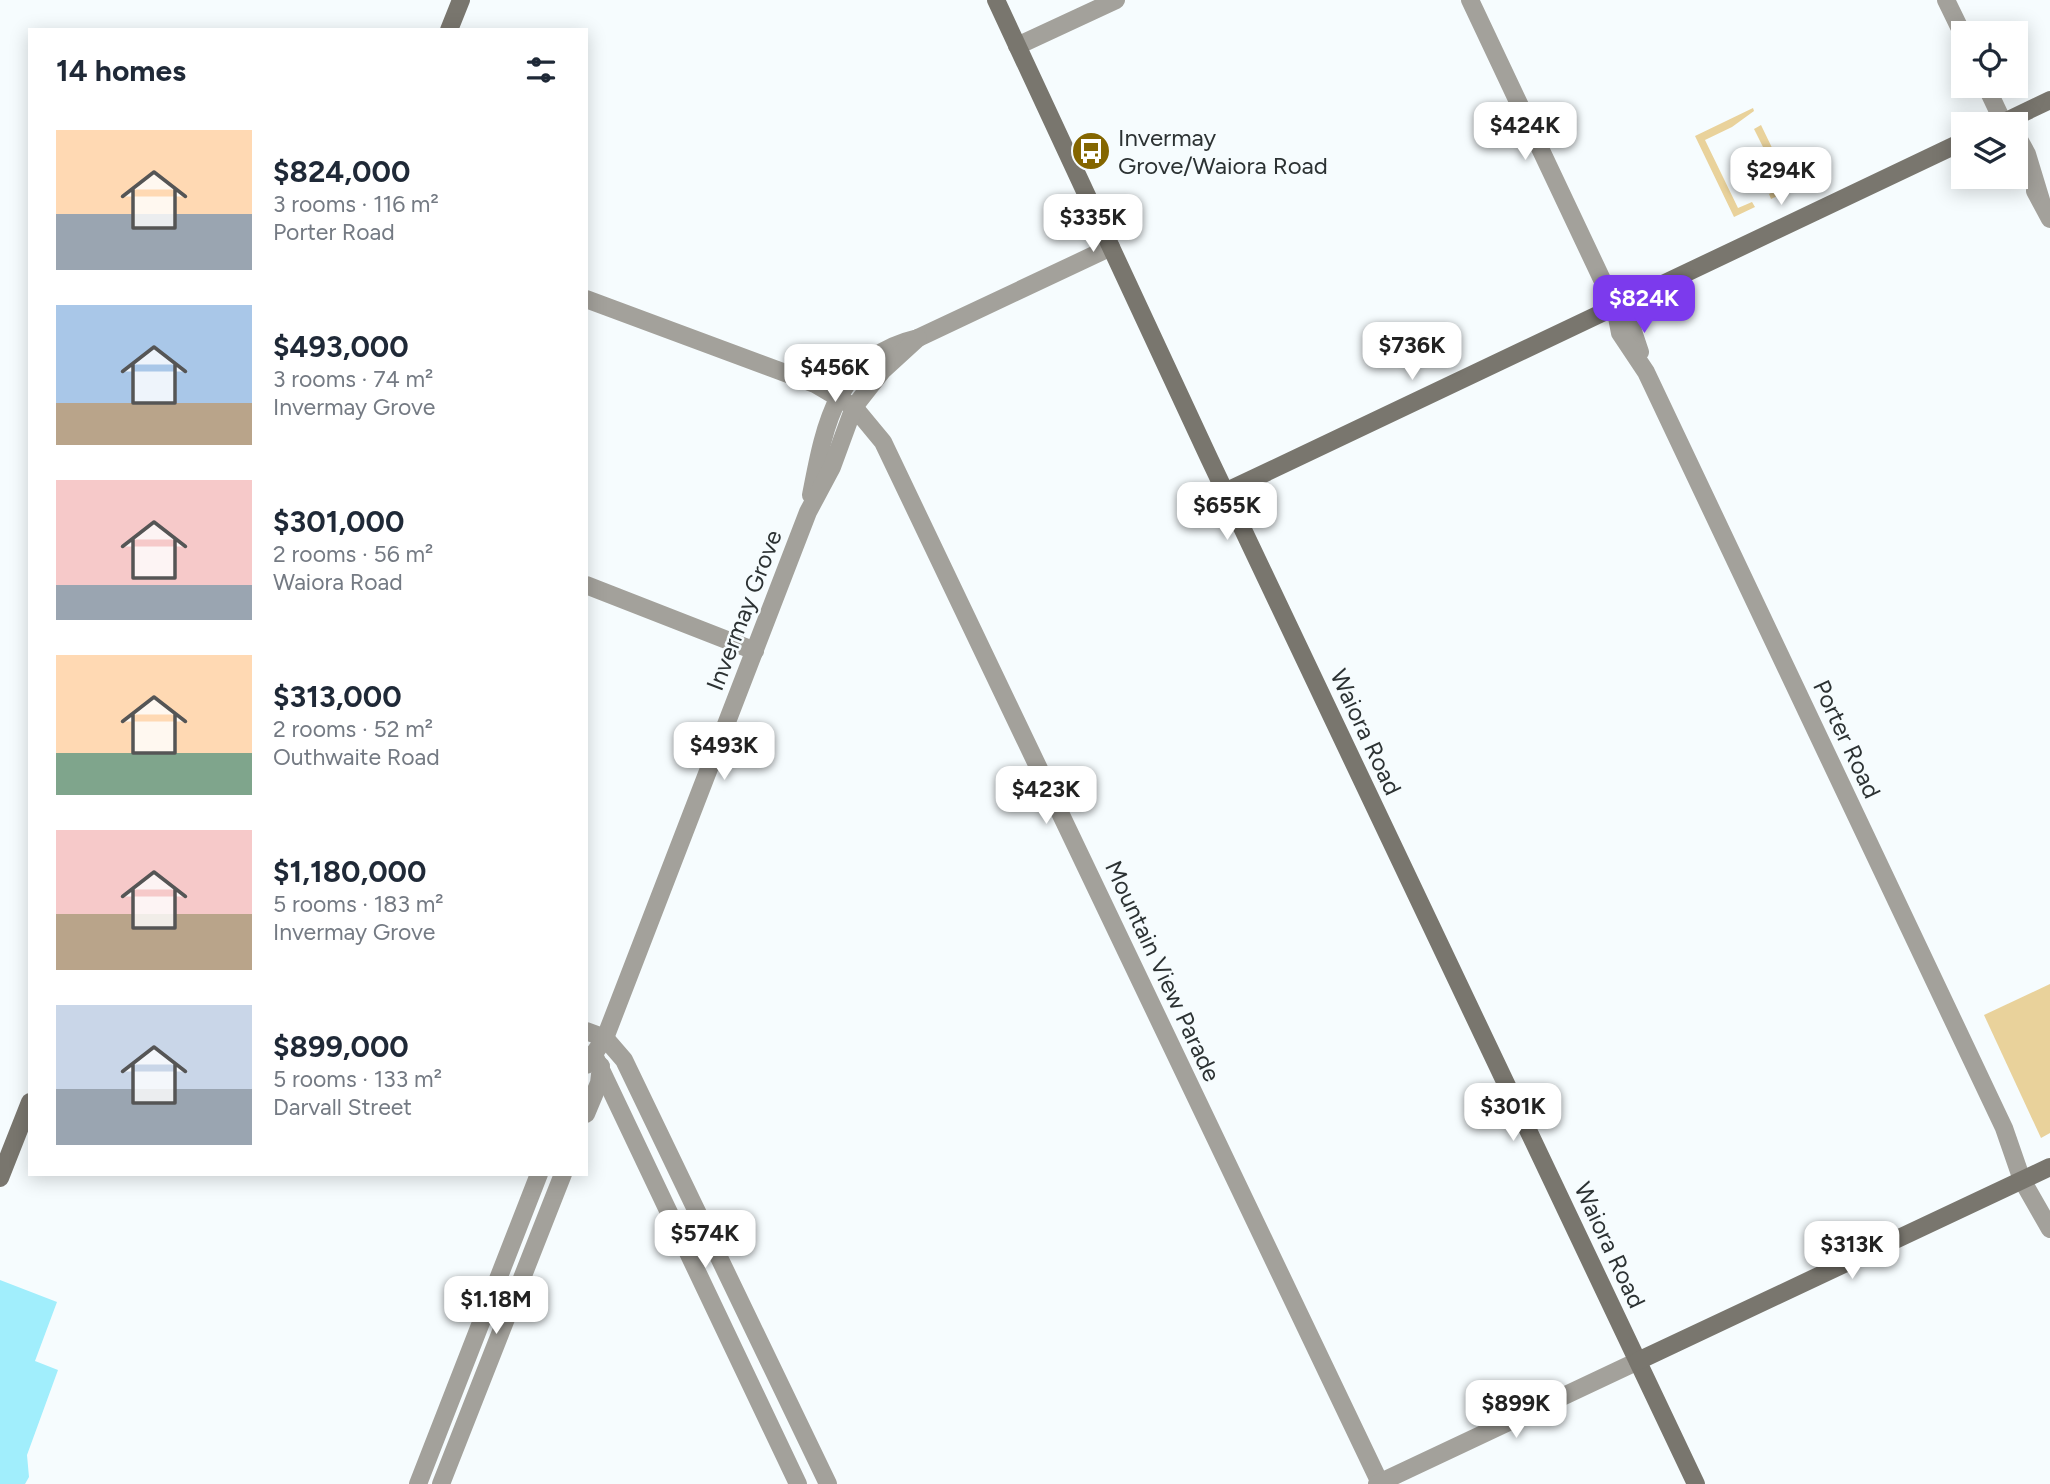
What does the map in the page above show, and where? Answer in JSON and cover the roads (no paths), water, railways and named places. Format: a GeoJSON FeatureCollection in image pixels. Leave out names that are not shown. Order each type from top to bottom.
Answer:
{"type":"FeatureCollection","features":[{"type":"Feature","properties":{"kind":"main road"},"geometry":{"type":"LineString","coordinates":[[450,28],[461,0]]}},
{"type":"Feature","properties":{"kind":"main road","name":"Waiora Road"},"geometry":{"type":"LineString","coordinates":[[996,0],[1225,492],[1696,1484]]}},
{"type":"Feature","properties":{"kind":"main road"},"geometry":{"type":"LineString","coordinates":[[2028,113],[2050,100]]}},
{"type":"Feature","properties":{"kind":"main road"},"geometry":{"type":"LineString","coordinates":[[1225,492],[1951,147]]}},
{"type":"Feature","properties":{"kind":"main road"},"geometry":{"type":"LineString","coordinates":[[0,1178],[28,1107]]}},
{"type":"Feature","properties":{"kind":"main road"},"geometry":{"type":"LineString","coordinates":[[1638,1361],[2050,1167]]}},
{"type":"Feature","properties":{"kind":"street"},"geometry":{"type":"LineString","coordinates":[[1017,46],[1116,0]]}},
{"type":"Feature","properties":{"kind":"street","name":"Porter Road"},"geometry":{"type":"LineString","coordinates":[[1471,0],[1615,307],[1620,333],[1646,372],[2050,1229]]}},
{"type":"Feature","properties":{"kind":"street"},"geometry":{"type":"LineString","coordinates":[[1946,0],[1956,21]]}},
{"type":"Feature","properties":{"kind":"street"},"geometry":{"type":"LineString","coordinates":[[2028,160],[2050,219]]}},
{"type":"Feature","properties":{"kind":"street"},"geometry":{"type":"LineString","coordinates":[[2028,180],[2041,200]]}},
{"type":"Feature","properties":{"kind":"street","name":"Invermay Grove"},"geometry":{"type":"LineString","coordinates":[[808,512],[823,444],[838,396],[858,367],[892,344],[918,338],[1111,247]]}},
{"type":"Feature","properties":{"kind":"street","name":"Mountain View Parade"},"geometry":{"type":"LineString","coordinates":[[588,300],[815,384],[838,396],[854,407],[892,460],[1379,1483]]}},
{"type":"Feature","properties":{"kind":"street","name":"Invermay Grove"},"geometry":{"type":"LineString","coordinates":[[588,1109],[599,1083],[591,1061],[604,1038],[808,512],[832,467],[854,407],[883,370],[918,338]]}},
{"type":"Feature","properties":{"kind":"street"},"geometry":{"type":"LineString","coordinates":[[588,586],[755,650]]}},
{"type":"Feature","properties":{"kind":"street"},"geometry":{"type":"LineString","coordinates":[[588,1032],[604,1038],[624,1060],[650,1108],[828,1484]]}},
{"type":"Feature","properties":{"kind":"street"},"geometry":{"type":"LineString","coordinates":[[591,1061],[799,1484]]}},
{"type":"Feature","properties":{"kind":"street"},"geometry":{"type":"LineString","coordinates":[[418,1484],[538,1176]]}},
{"type":"Feature","properties":{"kind":"street"},"geometry":{"type":"LineString","coordinates":[[441,1484],[562,1176]]}},
{"type":"Feature","properties":{"kind":"street","name":"Porter Road"},"geometry":{"type":"LineString","coordinates":[[2027,1177],[2050,1221]]}},
{"type":"Feature","properties":{"kind":"street"},"geometry":{"type":"LineString","coordinates":[[1379,1483],[1638,1361]]}},
{"type":"Feature","properties":{"kind":"place","name":"Invermay Grove/Waiora Road"},"geometry":{"type":"Point","coordinates":[1091,151]}}]}
